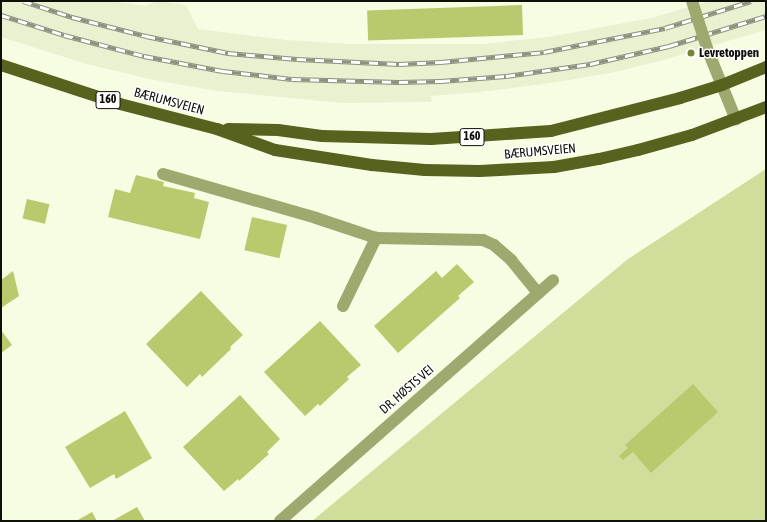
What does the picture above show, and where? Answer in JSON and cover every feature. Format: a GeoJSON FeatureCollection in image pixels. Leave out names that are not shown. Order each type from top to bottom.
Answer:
{"type":"FeatureCollection","features":[{"type":"Feature","properties":{"kind":"main road","name":"BÆRUMSVEIEN"},"geometry":{"type":"LineString","coordinates":[[1,65],[120,104],[216,129],[275,150],[320,158],[418,169],[480,171],[554,167],[599,159],[638,150],[736,120],[766,107]]}},
{"type":"Feature","properties":{"kind":"main road","name":"BÆRUMSVEIEN"},"geometry":{"type":"LineString","coordinates":[[216,129],[278,130],[322,136],[431,139],[488,137],[551,131],[627,113],[722,85],[766,67]]}},
{"type":"Feature","properties":{"kind":"street"},"geometry":{"type":"LineString","coordinates":[[692,1],[708,51],[736,120]]}},
{"type":"Feature","properties":{"kind":"street"},"geometry":{"type":"LineString","coordinates":[[163,174],[316,218],[376,238],[483,240],[494,245],[511,260],[538,293]]}},
{"type":"Feature","properties":{"kind":"street"},"geometry":{"type":"LineString","coordinates":[[343,306],[376,238]]}},
{"type":"Feature","properties":{"kind":"street","name":"DR. HØSTS VEI"},"geometry":{"type":"LineString","coordinates":[[280,521],[553,280]]}},
{"type":"Feature","properties":{"kind":"shaded area"},"geometry":{"type":"Polygon","coordinates":[[[1,1],[109,1],[146,6],[157,1],[186,5],[198,29],[287,40],[348,44],[483,44],[549,37],[651,18],[709,1],[766,1],[766,30],[660,61],[610,73],[551,83],[480,92],[431,96],[432,102],[343,103],[218,91],[154,80],[87,64],[1,37],[1,1]]]}},
{"type":"Feature","properties":{"kind":"green space"},"geometry":{"type":"Polygon","coordinates":[[[766,169],[766,521],[312,521],[628,259],[766,169]]]}},
{"type":"Feature","properties":{"kind":"building"},"geometry":{"type":"Polygon","coordinates":[[[522,5],[523,35],[368,40],[367,10],[522,5]]]}},
{"type":"Feature","properties":{"kind":"building"},"geometry":{"type":"Polygon","coordinates":[[[136,175],[164,182],[163,186],[195,193],[194,198],[209,202],[200,239],[108,217],[115,189],[130,193],[136,175]]]}},
{"type":"Feature","properties":{"kind":"building"},"geometry":{"type":"Polygon","coordinates":[[[27,199],[49,204],[45,224],[23,218],[27,199]]]}},
{"type":"Feature","properties":{"kind":"building"},"geometry":{"type":"Polygon","coordinates":[[[252,217],[287,225],[279,258],[244,250],[252,217]]]}},
{"type":"Feature","properties":{"kind":"building"},"geometry":{"type":"Polygon","coordinates":[[[457,264],[474,282],[458,296],[460,298],[398,353],[374,326],[436,271],[442,278],[457,264]]]}},
{"type":"Feature","properties":{"kind":"building"},"geometry":{"type":"Polygon","coordinates":[[[13,271],[19,296],[1,308],[1,280],[13,271]]]}},
{"type":"Feature","properties":{"kind":"building"},"geometry":{"type":"Polygon","coordinates":[[[201,291],[243,335],[202,377],[200,374],[187,387],[146,344],[201,291]]]}},
{"type":"Feature","properties":{"kind":"building"},"geometry":{"type":"Polygon","coordinates":[[[320,321],[361,365],[347,377],[349,379],[320,406],[318,404],[305,416],[264,372],[320,321]]]}},
{"type":"Feature","properties":{"kind":"building"},"geometry":{"type":"Polygon","coordinates":[[[1,330],[12,345],[1,353],[1,330]]]}},
{"type":"Feature","properties":{"kind":"building"},"geometry":{"type":"Polygon","coordinates":[[[693,384],[718,412],[651,473],[633,452],[623,460],[619,456],[628,448],[625,445],[693,384]]]}},
{"type":"Feature","properties":{"kind":"building"},"geometry":{"type":"Polygon","coordinates":[[[240,395],[280,439],[267,452],[269,454],[239,481],[238,479],[224,491],[183,447],[240,395]]]}},
{"type":"Feature","properties":{"kind":"building"},"geometry":{"type":"Polygon","coordinates":[[[125,411],[152,458],[116,479],[114,474],[90,488],[65,447],[125,411]]]}},
{"type":"Feature","properties":{"kind":"building"},"geometry":{"type":"Polygon","coordinates":[[[137,507],[145,521],[112,521],[137,507]]]}},
{"type":"Feature","properties":{"kind":"building"},"geometry":{"type":"Polygon","coordinates":[[[92,512],[97,521],[76,521],[92,512]]]}},
{"type":"Feature","properties":{"kind":"railway"},"geometry":{"type":"LineString","coordinates":[[23,1],[72,17],[146,36],[228,53],[297,59],[399,64],[441,62],[544,52],[665,28],[751,1]]}},
{"type":"Feature","properties":{"kind":"railway"},"geometry":{"type":"LineString","coordinates":[[1,15],[64,35],[144,56],[223,71],[292,79],[399,82],[441,81],[506,76],[590,64],[669,46],[766,16]]}},
{"type":"Feature","properties":{"kind":"place","name":"Levretoppen"},"geometry":{"type":"Point","coordinates":[691,53]}}]}
